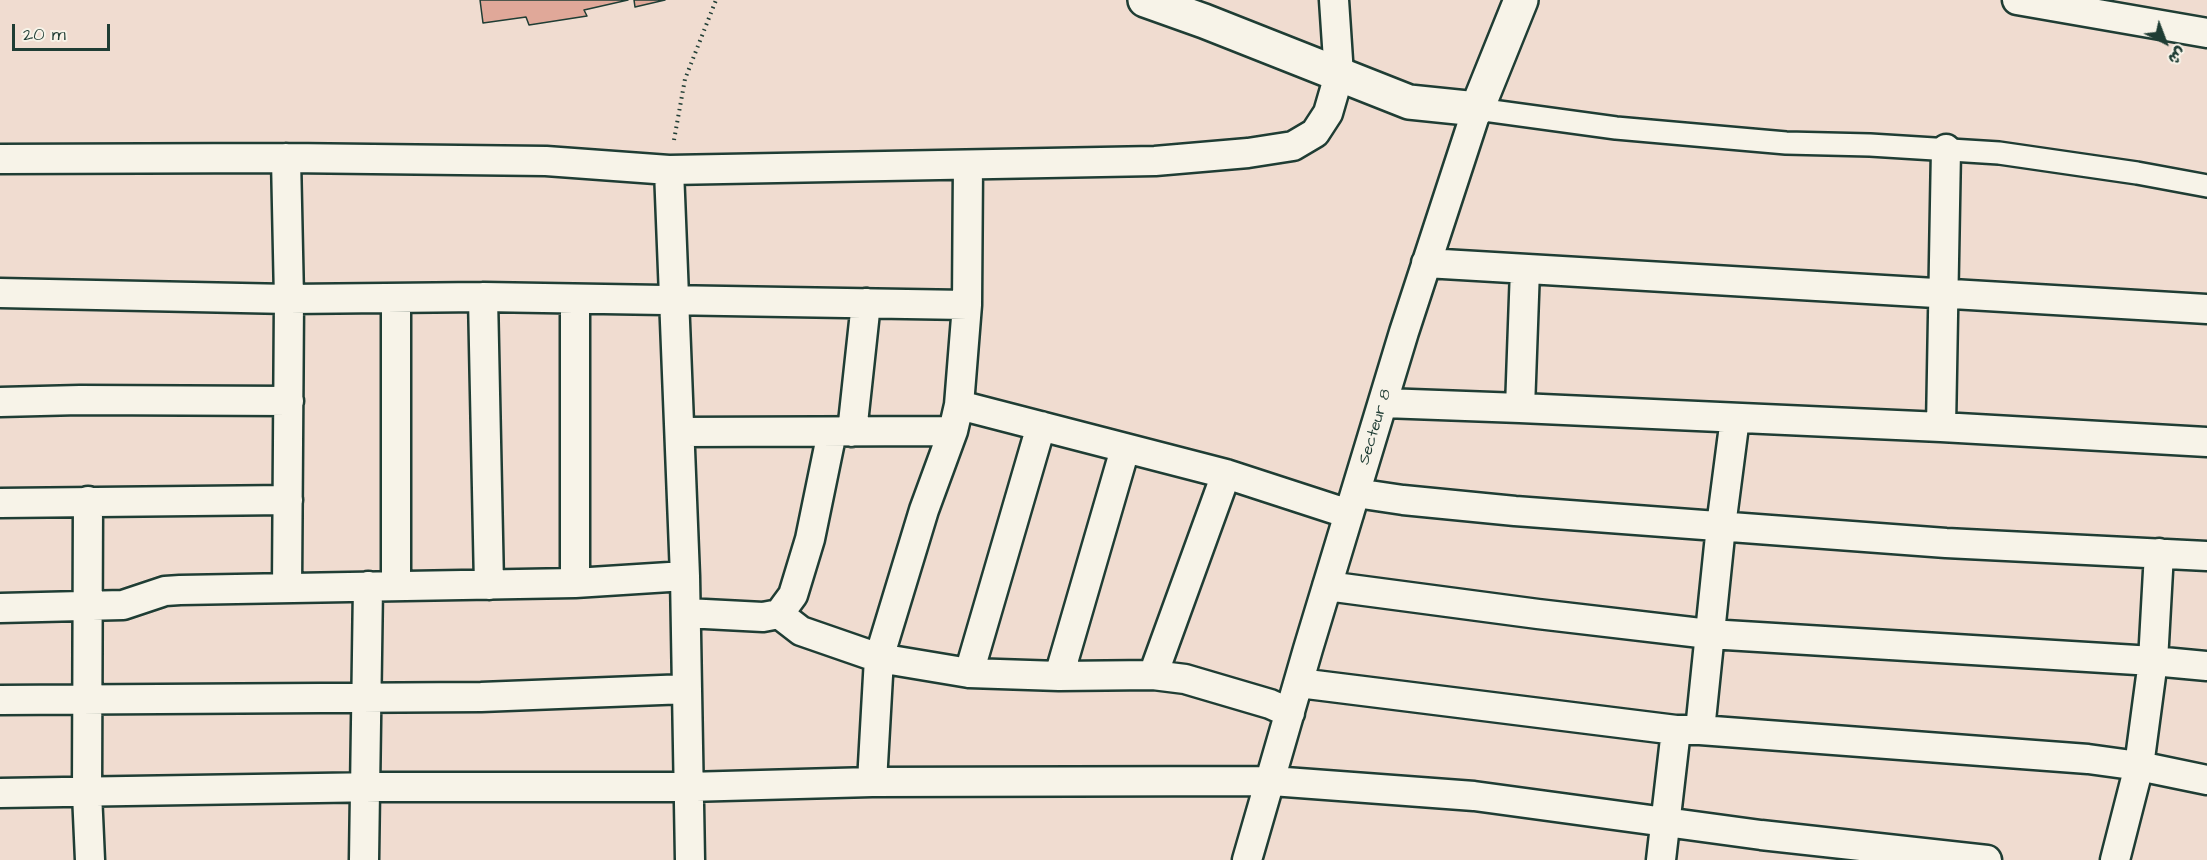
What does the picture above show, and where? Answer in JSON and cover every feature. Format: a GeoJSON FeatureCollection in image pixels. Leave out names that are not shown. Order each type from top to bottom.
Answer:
{"type":"FeatureCollection","features":[{"type":"Feature","properties":{"kind":"street"},"geometry":{"type":"LineString","coordinates":[[1145,0],[1204,11],[1339,75],[1409,102],[1616,128],[1786,143],[1946,149],[2047,158],[2207,186]]}},
{"type":"Feature","properties":{"kind":"street"},"geometry":{"type":"LineString","coordinates":[[0,159],[286,158],[546,161],[669,170],[1155,161],[1248,153],[1293,146],[1316,133],[1328,114],[1339,75],[1334,0]]}},
{"type":"Feature","properties":{"kind":"street","name":"Secteur 8"},"geometry":{"type":"LineString","coordinates":[[1247,860],[1272,781],[1327,586],[1426,263],[1477,109],[1521,0]]}},
{"type":"Feature","properties":{"kind":"street"},"geometry":{"type":"LineString","coordinates":[[2027,1],[2207,33]]}},
{"type":"Feature","properties":{"kind":"street"},"geometry":{"type":"LineString","coordinates":[[1941,427],[1946,149]]}},
{"type":"Feature","properties":{"kind":"street"},"geometry":{"type":"LineString","coordinates":[[286,158],[289,299],[287,588]]}},
{"type":"Feature","properties":{"kind":"street"},"geometry":{"type":"LineString","coordinates":[[872,782],[879,658],[924,510],[956,418],[967,305],[968,165]]}},
{"type":"Feature","properties":{"kind":"street"},"geometry":{"type":"LineString","coordinates":[[669,170],[685,576],[690,860]]}},
{"type":"Feature","properties":{"kind":"street"},"geometry":{"type":"LineString","coordinates":[[1426,263],[2207,309]]}},
{"type":"Feature","properties":{"kind":"street"},"geometry":{"type":"LineString","coordinates":[[1520,408],[1525,269]]}},
{"type":"Feature","properties":{"kind":"street"},"geometry":{"type":"LineString","coordinates":[[0,293],[289,299],[483,297],[967,305]]}},
{"type":"Feature","properties":{"kind":"street"},"geometry":{"type":"LineString","coordinates":[[483,297],[489,585]]}},
{"type":"Feature","properties":{"kind":"street"},"geometry":{"type":"LineString","coordinates":[[396,298],[396,586]]}},
{"type":"Feature","properties":{"kind":"street"},"geometry":{"type":"LineString","coordinates":[[575,299],[575,583]]}},
{"type":"Feature","properties":{"kind":"street"},"geometry":{"type":"LineString","coordinates":[[686,613],[763,617],[779,614],[793,595],[842,432],[866,303]]}},
{"type":"Feature","properties":{"kind":"street"},"geometry":{"type":"LineString","coordinates":[[0,402],[289,401]]}},
{"type":"Feature","properties":{"kind":"street"},"geometry":{"type":"LineString","coordinates":[[1383,403],[1941,427],[2207,442]]}},
{"type":"Feature","properties":{"kind":"street"},"geometry":{"type":"LineString","coordinates":[[680,432],[842,432],[956,418],[1041,426],[1125,449],[1353,503],[1403,500],[1515,511],[1946,543],[2207,556]]}},
{"type":"Feature","properties":{"kind":"street"},"geometry":{"type":"LineString","coordinates":[[1661,860],[1665,821],[1709,634],[1720,526],[1735,418]]}},
{"type":"Feature","properties":{"kind":"street"},"geometry":{"type":"LineString","coordinates":[[969,673],[1041,426]]}},
{"type":"Feature","properties":{"kind":"street"},"geometry":{"type":"LineString","coordinates":[[1059,676],[1125,449]]}},
{"type":"Feature","properties":{"kind":"street"},"geometry":{"type":"LineString","coordinates":[[1153,675],[1227,474]]}},
{"type":"Feature","properties":{"kind":"street"},"geometry":{"type":"LineString","coordinates":[[0,503],[288,500]]}},
{"type":"Feature","properties":{"kind":"street"},"geometry":{"type":"LineString","coordinates":[[88,501],[87,792],[90,860]]}},
{"type":"Feature","properties":{"kind":"street"},"geometry":{"type":"LineString","coordinates":[[2115,860],[2139,766],[2153,661],[2159,553]]}},
{"type":"Feature","properties":{"kind":"street"},"geometry":{"type":"LineString","coordinates":[[0,608],[123,605],[172,591],[575,583],[685,576]]}},
{"type":"Feature","properties":{"kind":"street"},"geometry":{"type":"LineString","coordinates":[[364,860],[368,586]]}},
{"type":"Feature","properties":{"kind":"street"},"geometry":{"type":"LineString","coordinates":[[1327,586],[1709,634],[2207,666]]}},
{"type":"Feature","properties":{"kind":"street"},"geometry":{"type":"LineString","coordinates":[[779,614],[801,631],[879,658],[969,673],[1059,676],[1153,675],[1185,679],[1270,704],[1290,713]]}},
{"type":"Feature","properties":{"kind":"street"},"geometry":{"type":"LineString","coordinates":[[1299,682],[1688,730],[2031,754],[2139,766],[2207,780]]}},
{"type":"Feature","properties":{"kind":"street"},"geometry":{"type":"LineString","coordinates":[[0,700],[482,697],[687,689]]}},
{"type":"Feature","properties":{"kind":"street"},"geometry":{"type":"LineString","coordinates":[[0,793],[366,788],[687,787],[872,782],[1272,781],[1474,796],[1826,843],[1987,860]]}},
{"type":"Feature","properties":{"kind":"path"},"geometry":{"type":"LineString","coordinates":[[669,170],[684,79],[716,0]]}},
{"type":"Feature","properties":{"kind":"building"},"geometry":{"type":"Polygon","coordinates":[[[480,0],[628,0],[584,10],[587,16],[529,25],[526,17],[483,23],[480,0]]]}},
{"type":"Feature","properties":{"kind":"building"},"geometry":{"type":"Polygon","coordinates":[[[634,0],[665,0],[635,7],[634,0]]]}}]}
